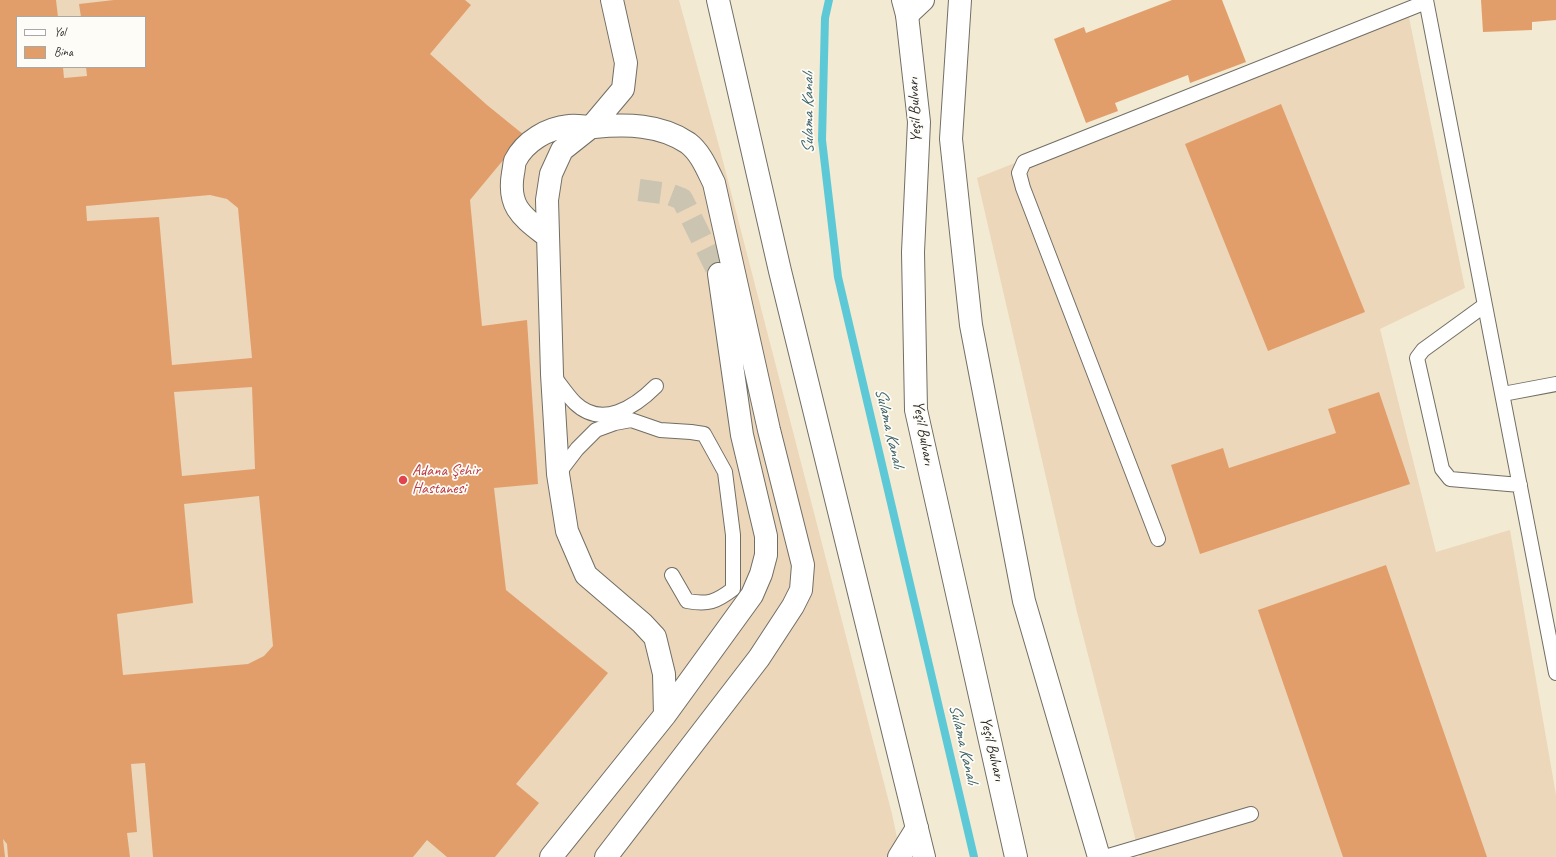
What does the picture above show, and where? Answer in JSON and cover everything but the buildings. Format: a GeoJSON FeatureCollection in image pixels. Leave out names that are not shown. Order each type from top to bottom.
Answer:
{"type":"FeatureCollection","features":[{"type":"Feature","properties":{"kind":"street"},"geometry":{"type":"LineString","coordinates":[[612,0],[626,64],[623,89],[591,127],[562,150],[551,174],[547,200],[552,374],[558,474],[567,531],[586,576],[642,623],[654,637],[664,674],[666,716]]}},
{"type":"Feature","properties":{"kind":"street"},"geometry":{"type":"LineString","coordinates":[[718,0],[781,279],[924,857]]}},
{"type":"Feature","properties":{"kind":"street"},"geometry":{"type":"LineString","coordinates":[[960,0],[951,139],[971,325],[1024,601],[1099,857]]}},
{"type":"Feature","properties":{"kind":"street","name":"Yeşil Bulvarı"},"geometry":{"type":"LineString","coordinates":[[911,5],[918,122],[913,252],[916,410],[1016,857]]}},
{"type":"Feature","properties":{"kind":"street"},"geometry":{"type":"LineString","coordinates":[[548,237],[522,216],[513,200],[511,186],[515,162],[527,145],[547,132],[570,126],[634,126],[653,128],[672,135],[688,144],[700,156],[714,184],[767,423],[803,565],[801,590],[793,606],[760,658],[606,857]]}},
{"type":"Feature","properties":{"kind":"street"},"geometry":{"type":"LineString","coordinates":[[551,857],[666,716],[752,595],[761,574],[766,555],[766,536],[742,435],[719,274]]}},
{"type":"Feature","properties":{"kind":"street"},"geometry":{"type":"LineString","coordinates":[[899,857],[918,828]]}},
{"type":"Feature","properties":{"kind":"lane"},"geometry":{"type":"LineString","coordinates":[[1158,539],[1023,188],[1019,173],[1024,162],[1426,1],[1556,673]]}},
{"type":"Feature","properties":{"kind":"lane"},"geometry":{"type":"LineString","coordinates":[[1485,305],[1423,350],[1417,358],[1442,469],[1450,479],[1520,485]]}},
{"type":"Feature","properties":{"kind":"lane"},"geometry":{"type":"LineString","coordinates":[[552,374],[576,404],[591,413],[597,414],[609,415],[626,410],[656,386]]}},
{"type":"Feature","properties":{"kind":"lane"},"geometry":{"type":"LineString","coordinates":[[1503,394],[1556,384]]}},
{"type":"Feature","properties":{"kind":"lane"},"geometry":{"type":"LineString","coordinates":[[558,474],[577,449],[596,430],[615,423],[631,420],[660,430],[704,434],[724,472],[733,535],[733,589],[718,600],[702,604],[687,601],[672,575]]}},
{"type":"Feature","properties":{"kind":"lane"},"geometry":{"type":"LineString","coordinates":[[1105,857],[1250,814]]}},
{"type":"Feature","properties":{"kind":"shaded area","name":"Adana Şehir Hastanesi"},"geometry":{"type":"Polygon","coordinates":[[[0,0],[679,0],[719,146],[892,814],[901,857],[0,857],[0,0]]]}},
{"type":"Feature","properties":{"kind":"shaded area"},"geometry":{"type":"Polygon","coordinates":[[[1407,8],[1465,288],[1380,329],[1436,552],[1510,530],[1556,795],[1556,857],[1140,857],[1077,612],[977,178],[1407,8]]]}},
{"type":"Feature","properties":{"kind":"waterway","name":"Sulama Kanalı"},"geometry":{"type":"LineString","coordinates":[[829,0],[825,18],[822,140],[838,277],[974,857]]}},
{"type":"Feature","properties":{"kind":"tunnel"},"geometry":{"type":"LineString","coordinates":[[639,190],[669,194],[682,199],[719,274]]}},
{"type":"Feature","properties":{"kind":"place","name":"Adana Şehir Hastanesi"},"geometry":{"type":"Point","coordinates":[403,480]}}]}
